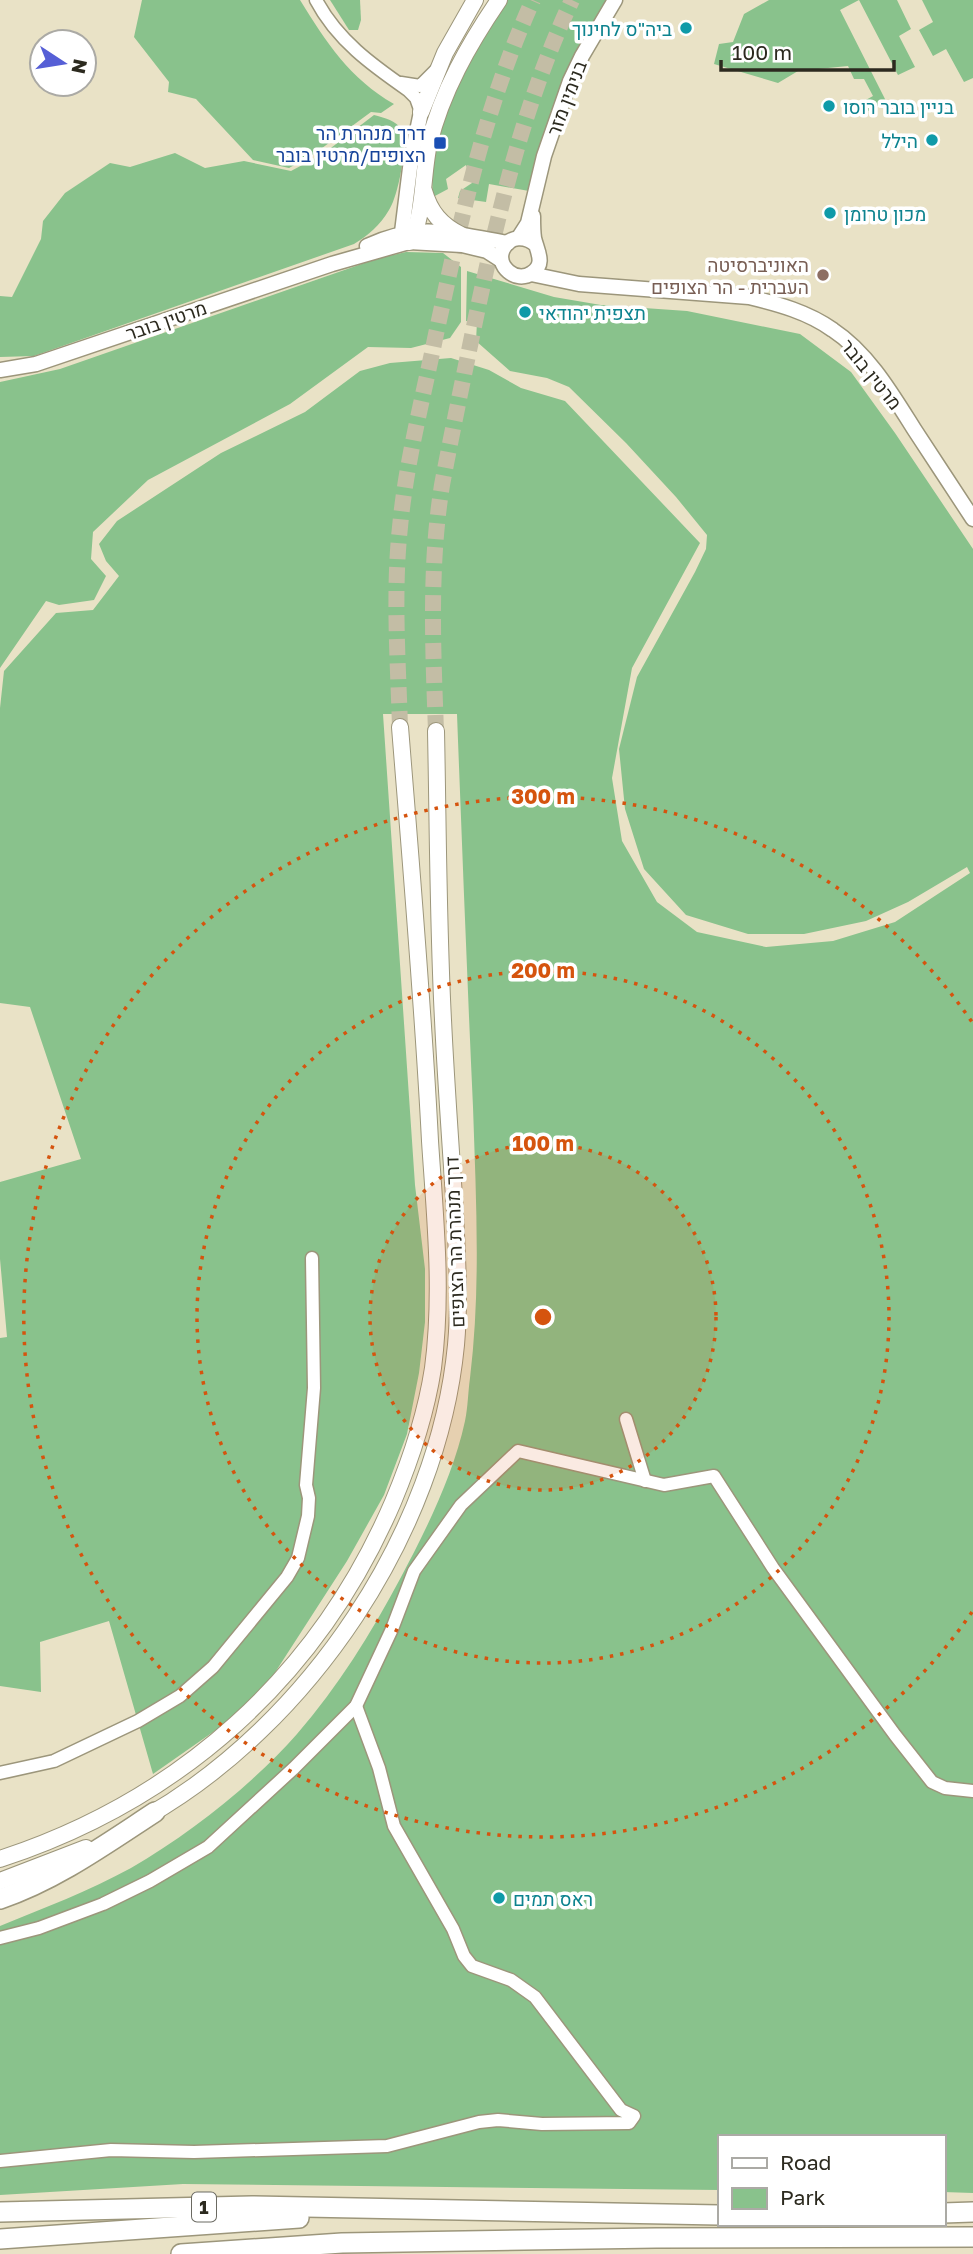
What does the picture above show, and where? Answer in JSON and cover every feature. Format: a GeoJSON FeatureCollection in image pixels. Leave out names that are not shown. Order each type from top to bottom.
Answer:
{"type":"FeatureCollection","features":[{"type":"Feature","properties":{"kind":"highway"},"geometry":{"type":"LineString","coordinates":[[0,1899],[82,1859],[155,1812]]}},
{"type":"Feature","properties":{"kind":"highway","name":"1"},"geometry":{"type":"LineString","coordinates":[[1,2212],[252,2206],[718,2215]]}},
{"type":"Feature","properties":{"kind":"highway"},"geometry":{"type":"LineString","coordinates":[[0,2239],[404,2210]]}},
{"type":"Feature","properties":{"kind":"highway"},"geometry":{"type":"LineString","coordinates":[[945,2213],[973,2212]]}},
{"type":"Feature","properties":{"kind":"highway"},"geometry":{"type":"LineString","coordinates":[[181,2254],[342,2243],[973,2237]]}},
{"type":"Feature","properties":{"kind":"main road"},"geometry":{"type":"LineString","coordinates":[[421,112],[440,64],[475,0]]}},
{"type":"Feature","properties":{"kind":"main road"},"geometry":{"type":"LineString","coordinates":[[409,235],[436,118],[469,48],[499,0]]}},
{"type":"Feature","properties":{"kind":"main road"},"geometry":{"type":"LineString","coordinates":[[422,181],[426,200],[434,214],[444,225],[461,235]]}},
{"type":"Feature","properties":{"kind":"main road","name":"דרך מנהרת הר הצופים"},"geometry":{"type":"LineString","coordinates":[[0,1859],[76,1830],[145,1794],[215,1744],[256,1707],[289,1671],[351,1584],[379,1532],[403,1478],[428,1395],[436,1342],[438,1275],[424,1033],[400,727]]}},
{"type":"Feature","properties":{"kind":"main road","name":"דרך מנהרת הר הצופים"},"geometry":{"type":"LineString","coordinates":[[0,1881],[84,1849],[155,1812],[228,1760],[271,1721],[305,1685],[347,1628],[398,1542],[422,1486],[448,1399],[456,1344],[459,1274],[443,1020],[436,731]]}},
{"type":"Feature","properties":{"kind":"street"},"geometry":{"type":"LineString","coordinates":[[316,0],[333,29],[416,98],[421,112],[405,199],[409,235]]}},
{"type":"Feature","properties":{"kind":"street","name":"בנימין מזר"},"geometry":{"type":"LineString","coordinates":[[513,240],[528,223],[544,156],[570,81],[582,55],[615,0]]}},
{"type":"Feature","properties":{"kind":"street"},"geometry":{"type":"LineString","coordinates":[[394,81],[420,86],[440,64]]}},
{"type":"Feature","properties":{"kind":"street"},"geometry":{"type":"LineString","coordinates":[[377,241],[387,231],[405,199]]}},
{"type":"Feature","properties":{"kind":"street","name":"בנימין מזר"},"geometry":{"type":"LineString","coordinates":[[534,204],[533,226],[538,251]]}},
{"type":"Feature","properties":{"kind":"street","name":"מרטין בובר"},"geometry":{"type":"LineString","coordinates":[[332,264],[377,241],[409,235],[461,235],[513,240]]}},
{"type":"Feature","properties":{"kind":"street","name":"מרטין בובר"},"geometry":{"type":"LineString","coordinates":[[0,370],[36,364],[332,264],[409,235],[487,251],[501,260]]}},
{"type":"Feature","properties":{"kind":"street"},"geometry":{"type":"LineString","coordinates":[[513,240],[531,240],[538,251],[539,264],[531,274],[518,277],[512,275],[501,260],[504,247],[513,240]]}},
{"type":"Feature","properties":{"kind":"street","name":"מרטין בובר"},"geometry":{"type":"LineString","coordinates":[[538,251],[553,269],[564,275],[597,284]]}},
{"type":"Feature","properties":{"kind":"street","name":"מרטין בובר"},"geometry":{"type":"LineString","coordinates":[[531,274],[579,285],[597,284],[748,297],[795,310],[832,329],[856,349],[890,392],[973,519]]}},
{"type":"Feature","properties":{"kind":"street"},"geometry":{"type":"LineString","coordinates":[[0,1773],[54,1761],[138,1721],[180,1696],[214,1667],[287,1577],[301,1549],[308,1516],[309,1498],[306,1485],[314,1388],[312,1258]]}},
{"type":"Feature","properties":{"kind":"street"},"geometry":{"type":"LineString","coordinates":[[626,1419],[645,1481]]}},
{"type":"Feature","properties":{"kind":"street"},"geometry":{"type":"LineString","coordinates":[[0,1938],[39,1928],[103,1904],[150,1881],[208,1847],[295,1768],[356,1706],[392,1629],[414,1571],[461,1505],[518,1451],[664,1485],[714,1476],[773,1568],[932,1782],[945,1788],[973,1791]]}},
{"type":"Feature","properties":{"kind":"street"},"geometry":{"type":"LineString","coordinates":[[0,2161],[111,2150],[194,2152],[387,2146],[462,2126],[498,2120],[542,2124],[629,2123],[634,2116],[621,2110],[535,1997],[511,1980],[472,1966],[464,1956],[453,1930],[394,1826],[379,1768],[356,1706]]}},
{"type":"Feature","properties":{"kind":"green space"},"geometry":{"type":"Polygon","coordinates":[[[142,0],[300,0],[340,58],[364,83],[394,104],[381,113],[371,112],[314,154],[289,168],[253,160],[196,99],[168,92],[169,82],[134,37],[142,0]]]}},
{"type":"Feature","properties":{"kind":"green space"},"geometry":{"type":"Polygon","coordinates":[[[330,0],[360,0],[361,20],[358,30],[349,30],[330,0]]]}},
{"type":"Feature","properties":{"kind":"green space"},"geometry":{"type":"Polygon","coordinates":[[[508,0],[609,0],[529,191],[489,184],[486,202],[458,198],[460,191],[472,183],[466,165],[446,179],[448,189],[433,197],[436,145],[444,119],[466,68],[508,0]]]}},
{"type":"Feature","properties":{"kind":"green space"},"geometry":{"type":"Polygon","coordinates":[[[769,0],[859,0],[840,10],[886,101],[868,111],[864,101],[873,96],[864,79],[854,79],[848,66],[798,71],[778,83],[714,64],[719,44],[733,42],[744,14],[769,0]]]}},
{"type":"Feature","properties":{"kind":"green space"},"geometry":{"type":"Polygon","coordinates":[[[859,0],[897,0],[911,29],[899,36],[915,67],[898,75],[859,0]]]}},
{"type":"Feature","properties":{"kind":"green space"},"geometry":{"type":"Polygon","coordinates":[[[922,0],[973,0],[973,78],[964,82],[946,49],[933,56],[919,30],[933,22],[922,0]]]}},
{"type":"Feature","properties":{"kind":"green space"},"geometry":{"type":"Polygon","coordinates":[[[374,115],[390,120],[400,127],[404,138],[403,159],[396,194],[389,210],[378,225],[359,241],[34,356],[0,357],[0,296],[12,297],[41,239],[43,221],[65,193],[110,163],[130,167],[175,153],[205,168],[244,161],[291,171],[323,154],[374,115]]]}},
{"type":"Feature","properties":{"kind":"green space"},"geometry":{"type":"Polygon","coordinates":[[[406,252],[443,253],[461,267],[461,322],[450,338],[411,348],[368,347],[290,404],[148,480],[93,532],[91,559],[106,576],[94,600],[59,605],[46,601],[0,668],[0,382],[60,369],[376,259],[406,252]]]}},
{"type":"Feature","properties":{"kind":"green space"},"geometry":{"type":"Polygon","coordinates":[[[467,271],[554,297],[601,305],[687,311],[800,334],[851,372],[973,549],[973,2193],[945,2192],[945,2135],[718,2135],[718,2190],[183,2184],[0,2195],[0,1926],[131,1868],[198,1824],[240,1790],[279,1753],[340,1679],[410,1560],[438,1502],[460,1442],[467,1405],[476,1310],[477,1243],[457,714],[383,714],[415,1185],[425,1269],[425,1322],[419,1373],[407,1434],[384,1495],[347,1561],[256,1702],[153,1774],[109,1621],[40,1642],[41,1692],[0,1686],[0,1338],[7,1337],[0,1259],[0,1182],[81,1159],[30,1007],[0,1003],[0,708],[4,671],[56,613],[93,610],[119,576],[106,561],[99,544],[117,521],[221,453],[305,412],[360,371],[390,363],[451,358],[489,370],[521,388],[565,401],[700,543],[632,668],[612,778],[622,841],[657,902],[697,932],[766,947],[833,941],[895,922],[970,873],[967,867],[908,902],[866,921],[804,934],[748,934],[686,915],[644,869],[625,809],[619,749],[637,677],[695,572],[706,549],[707,535],[626,443],[569,387],[547,378],[510,371],[476,341],[477,322],[466,321],[467,271]]]}},
{"type":"Feature","properties":{"kind":"tunnel"},"geometry":{"type":"LineString","coordinates":[[400,727],[398,552],[411,454],[455,249],[487,123],[533,0]]}},
{"type":"Feature","properties":{"kind":"tunnel"},"geometry":{"type":"LineString","coordinates":[[436,731],[434,577],[442,485],[477,312],[505,193],[527,114],[572,0]]}},
{"type":"Feature","properties":{"kind":"place","name":"ביה\"ס לחינוך"},"geometry":{"type":"Point","coordinates":[686,28]}},
{"type":"Feature","properties":{"kind":"place","name":"בניין בובר רוסו"},"geometry":{"type":"Point","coordinates":[829,106]}},
{"type":"Feature","properties":{"kind":"place","name":"הילל"},"geometry":{"type":"Point","coordinates":[932,140]}},
{"type":"Feature","properties":{"kind":"place","name":"דרך מנהרת הר הצופים/מרטין בובר"},"geometry":{"type":"Point","coordinates":[440,143]}},
{"type":"Feature","properties":{"kind":"place","name":"מכון טרומן"},"geometry":{"type":"Point","coordinates":[830,213]}},
{"type":"Feature","properties":{"kind":"place","name":"האוניברסיטה העברית - הר הצופים"},"geometry":{"type":"Point","coordinates":[823,275]}},
{"type":"Feature","properties":{"kind":"place","name":"תצפית יהודאי"},"geometry":{"type":"Point","coordinates":[525,312]}},
{"type":"Feature","properties":{"kind":"place","name":"ראס תמים"},"geometry":{"type":"Point","coordinates":[499,1898]}}]}
